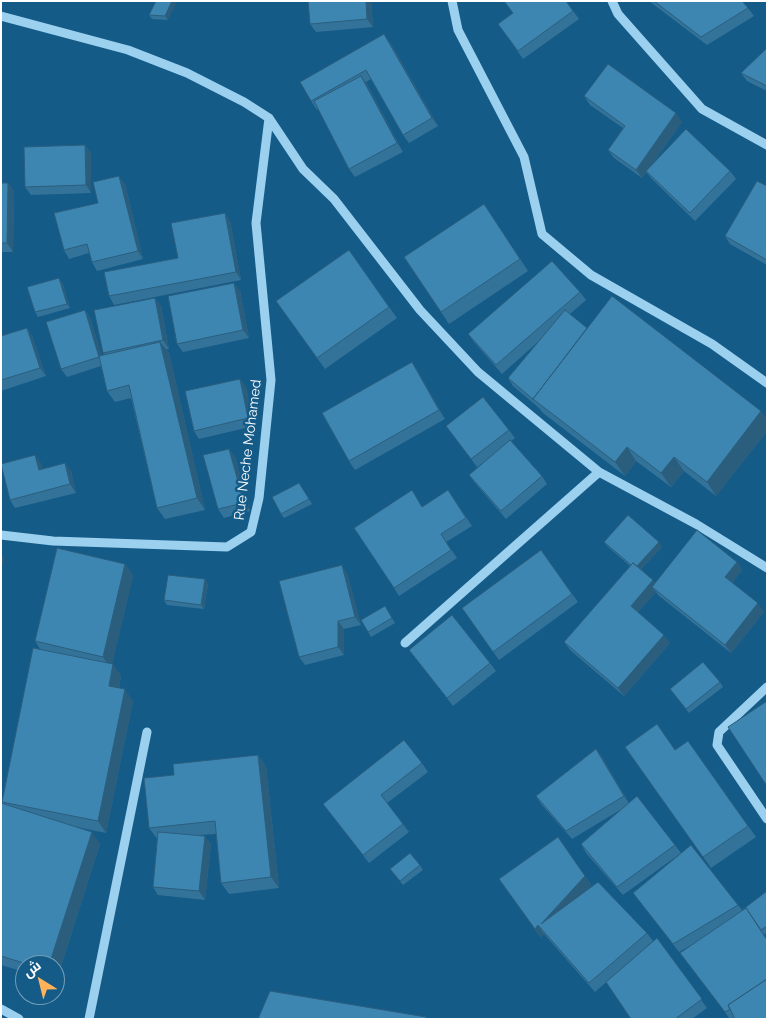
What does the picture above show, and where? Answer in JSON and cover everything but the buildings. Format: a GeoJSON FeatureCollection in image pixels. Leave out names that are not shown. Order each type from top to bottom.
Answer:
{"type":"FeatureCollection","features":[{"type":"Feature","properties":{"kind":"street"},"geometry":{"type":"LineString","coordinates":[[452,1],[458,30],[524,156],[542,234],[591,275],[712,344],[767,383]]}},
{"type":"Feature","properties":{"kind":"street"},"geometry":{"type":"LineString","coordinates":[[612,1],[618,14],[702,109],[767,145]]}},
{"type":"Feature","properties":{"kind":"street"},"geometry":{"type":"LineString","coordinates":[[1,16],[128,50],[187,73],[244,102],[269,118],[303,168],[334,199],[420,310],[478,372],[599,472],[696,524],[767,568]]}},
{"type":"Feature","properties":{"kind":"street","name":"Rue Neche Mohamed"},"geometry":{"type":"LineString","coordinates":[[1,535],[53,541],[227,547],[251,532],[259,498],[272,380],[256,223],[269,118]]}},
{"type":"Feature","properties":{"kind":"street"},"geometry":{"type":"LineString","coordinates":[[405,643],[599,472]]}},
{"type":"Feature","properties":{"kind":"street"},"geometry":{"type":"LineString","coordinates":[[767,687],[719,732],[717,745],[767,819]]}},
{"type":"Feature","properties":{"kind":"street"},"geometry":{"type":"LineString","coordinates":[[89,1019],[147,732]]}},
{"type":"Feature","properties":{"kind":"street"},"geometry":{"type":"LineString","coordinates":[[1,1009],[19,1019]]}}]}
